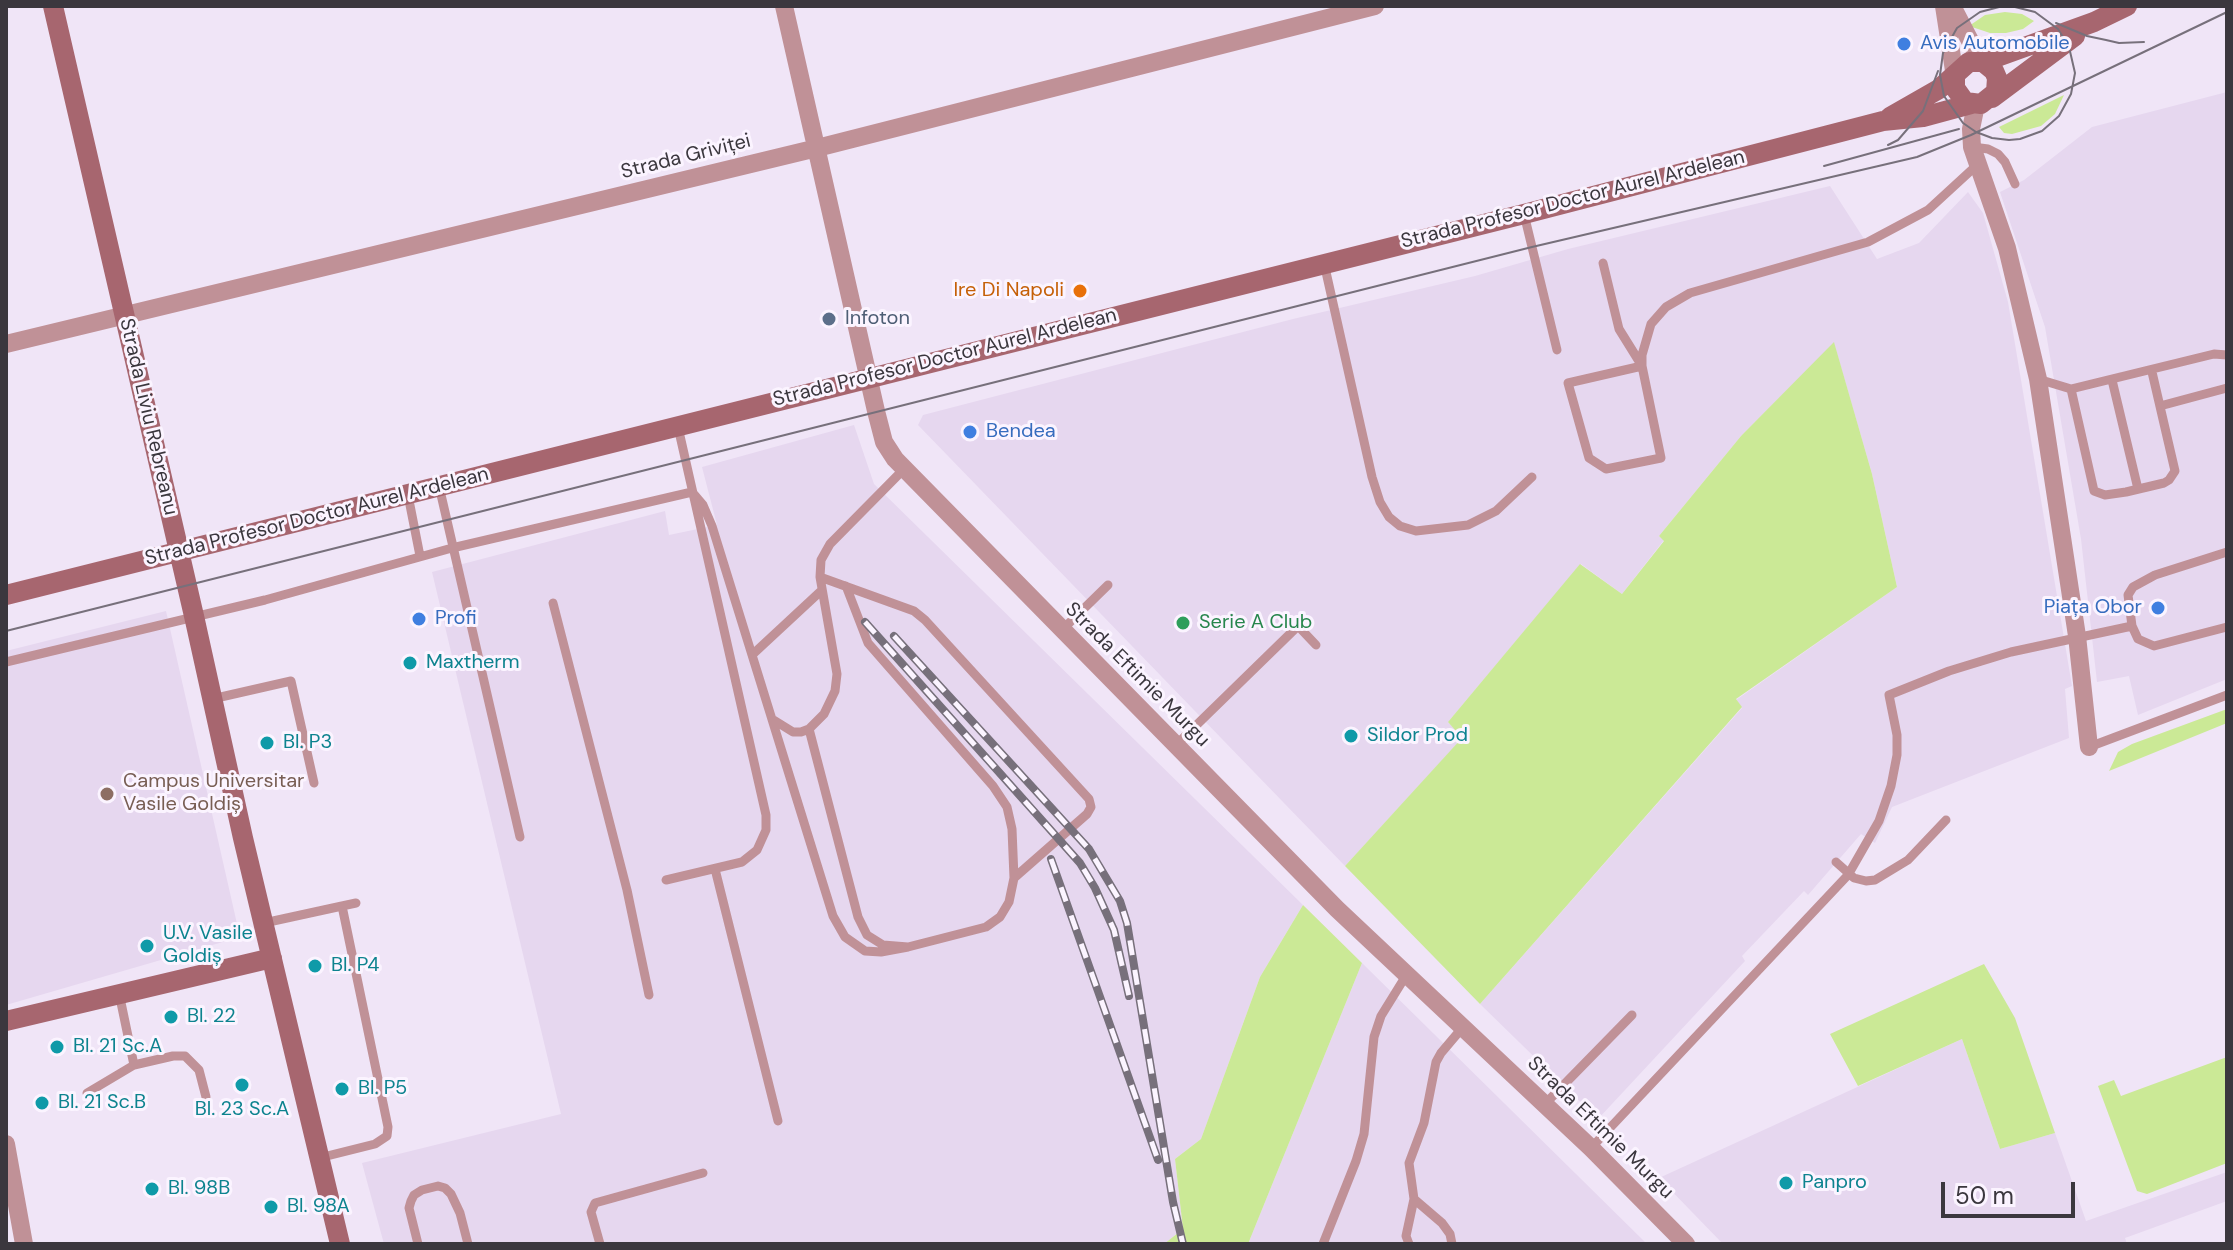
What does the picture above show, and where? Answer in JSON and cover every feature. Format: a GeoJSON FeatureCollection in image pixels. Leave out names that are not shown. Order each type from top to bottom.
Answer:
{"type":"FeatureCollection","features":[{"type":"Feature","properties":{"kind":"main road","name":"Strada Liviu Rebreanu"},"geometry":{"type":"LineString","coordinates":[[53,6],[340,1244]]}},
{"type":"Feature","properties":{"kind":"main road","name":"Strada Profesor Doctor Aurel Ardelean"},"geometry":{"type":"LineString","coordinates":[[1982,62],[2094,22],[2127,6]]}},
{"type":"Feature","properties":{"kind":"main road","name":"Strada Profesor Doctor Aurel Ardelean"},"geometry":{"type":"LineString","coordinates":[[6,595],[1883,121],[1923,117],[1980,102],[2094,22]]}},
{"type":"Feature","properties":{"kind":"main road"},"geometry":{"type":"LineString","coordinates":[[1982,62],[1994,71],[1997,85],[1980,102],[1957,94],[1955,77],[1963,65],[1982,62]]}},
{"type":"Feature","properties":{"kind":"main road","name":"Strada Profesor Doctor Aurel Ardelean"},"geometry":{"type":"LineString","coordinates":[[1883,121],[1955,77]]}},
{"type":"Feature","properties":{"kind":"main road"},"geometry":{"type":"LineString","coordinates":[[6,1021],[272,958]]}},
{"type":"Feature","properties":{"kind":"street","name":"Strada Eftimie Murgu"},"geometry":{"type":"LineString","coordinates":[[784,6],[884,442],[904,469],[1337,909],[1591,1148],[1686,1244]]}},
{"type":"Feature","properties":{"kind":"street","name":"Strada Griviței"},"geometry":{"type":"LineString","coordinates":[[6,344],[817,148],[1375,6]]}},
{"type":"Feature","properties":{"kind":"street"},"geometry":{"type":"LineString","coordinates":[[1944,6],[1955,77]]}},
{"type":"Feature","properties":{"kind":"street"},"geometry":{"type":"LineString","coordinates":[[1952,6],[1982,62]]}},
{"type":"Feature","properties":{"kind":"street"},"geometry":{"type":"LineString","coordinates":[[1980,102],[1971,129],[1974,156],[2007,248],[2038,379],[2077,636],[2089,747]]}},
{"type":"Feature","properties":{"kind":"street"},"geometry":{"type":"LineString","coordinates":[[6,1144],[24,1244]]}},
{"type":"Feature","properties":{"kind":"lane"},"geometry":{"type":"LineString","coordinates":[[1642,366],[1568,383],[1589,458],[1606,469],[1661,458],[1642,366],[1644,344],[1651,324],[1675,301],[1690,293],[1868,242],[1928,210],[1974,156],[1988,149],[2005,162],[2015,184]]}},
{"type":"Feature","properties":{"kind":"lane"},"geometry":{"type":"LineString","coordinates":[[1524,214],[1557,350]]}},
{"type":"Feature","properties":{"kind":"lane"},"geometry":{"type":"LineString","coordinates":[[1324,263],[1372,477],[1380,502],[1389,517],[1400,526],[1416,531],[1468,525],[1496,511],[1532,477]]}},
{"type":"Feature","properties":{"kind":"lane"},"geometry":{"type":"LineString","coordinates":[[1603,263],[1619,329],[1642,366]]}},
{"type":"Feature","properties":{"kind":"lane"},"geometry":{"type":"LineString","coordinates":[[2038,379],[2071,389],[2152,372],[2214,354],[2227,355]]}},
{"type":"Feature","properties":{"kind":"lane"},"geometry":{"type":"LineString","coordinates":[[2071,389],[2094,491],[2105,495],[2138,489],[2169,480],[2175,471],[2152,372]]}},
{"type":"Feature","properties":{"kind":"lane"},"geometry":{"type":"LineString","coordinates":[[2112,380],[2138,489]]}},
{"type":"Feature","properties":{"kind":"lane"},"geometry":{"type":"LineString","coordinates":[[2160,406],[2227,388]]}},
{"type":"Feature","properties":{"kind":"lane"},"geometry":{"type":"LineString","coordinates":[[666,880],[742,862],[757,850],[766,830],[766,815],[678,426]]}},
{"type":"Feature","properties":{"kind":"lane"},"geometry":{"type":"LineString","coordinates":[[772,719],[793,732],[809,729],[824,714],[837,683],[820,577],[821,560],[830,544],[904,469]]}},
{"type":"Feature","properties":{"kind":"lane"},"geometry":{"type":"LineString","coordinates":[[439,486],[520,837]]}},
{"type":"Feature","properties":{"kind":"lane"},"geometry":{"type":"LineString","coordinates":[[6,662],[265,600],[452,548],[692,492]]}},
{"type":"Feature","properties":{"kind":"lane"},"geometry":{"type":"LineString","coordinates":[[692,492],[703,505],[712,526],[839,929],[865,951],[881,952],[986,927],[994,923],[1007,908],[1014,878],[1012,829],[1007,807],[993,786],[868,643],[846,586]]}},
{"type":"Feature","properties":{"kind":"lane"},"geometry":{"type":"LineString","coordinates":[[408,495],[420,556]]}},
{"type":"Feature","properties":{"kind":"lane"},"geometry":{"type":"LineString","coordinates":[[2227,552],[2155,575],[2133,587],[2128,595],[2132,626],[2138,639],[2154,646],[2227,627]]}},
{"type":"Feature","properties":{"kind":"lane"},"geometry":{"type":"LineString","coordinates":[[820,577],[914,611],[925,620],[1089,799],[1091,807],[1087,814],[1014,878]]}},
{"type":"Feature","properties":{"kind":"lane"},"geometry":{"type":"LineString","coordinates":[[1062,630],[1108,585]]}},
{"type":"Feature","properties":{"kind":"lane"},"geometry":{"type":"LineString","coordinates":[[752,655],[822,590]]}},
{"type":"Feature","properties":{"kind":"lane"},"geometry":{"type":"LineString","coordinates":[[553,603],[632,889],[649,995]]}},
{"type":"Feature","properties":{"kind":"lane"},"geometry":{"type":"LineString","coordinates":[[1176,745],[1298,626],[1316,645]]}},
{"type":"Feature","properties":{"kind":"lane"},"geometry":{"type":"LineString","coordinates":[[1591,1148],[1848,875],[1879,821],[1891,786],[1897,735],[1889,695],[1961,667],[2011,652],[2132,626]]}},
{"type":"Feature","properties":{"kind":"lane"},"geometry":{"type":"LineString","coordinates":[[212,699],[291,681],[314,783]]}},
{"type":"Feature","properties":{"kind":"lane"},"geometry":{"type":"LineString","coordinates":[[2089,747],[2227,695]]}},
{"type":"Feature","properties":{"kind":"lane"},"geometry":{"type":"LineString","coordinates":[[809,729],[858,917],[874,940],[896,948],[908,947]]}},
{"type":"Feature","properties":{"kind":"lane"},"geometry":{"type":"LineString","coordinates":[[1836,862],[1848,875],[1866,881],[1890,872],[1908,860],[1946,820]]}},
{"type":"Feature","properties":{"kind":"lane"},"geometry":{"type":"LineString","coordinates":[[715,869],[778,1121]]}},
{"type":"Feature","properties":{"kind":"lane"},"geometry":{"type":"LineString","coordinates":[[264,923],[356,903]]}},
{"type":"Feature","properties":{"kind":"lane"},"geometry":{"type":"LineString","coordinates":[[319,1158],[375,1144],[387,1136],[388,1127],[342,906]]}},
{"type":"Feature","properties":{"kind":"lane"},"geometry":{"type":"LineString","coordinates":[[1323,1244],[1364,1134],[1374,1037],[1381,1016],[1407,974]]}},
{"type":"Feature","properties":{"kind":"lane"},"geometry":{"type":"LineString","coordinates":[[119,993],[134,1065]]}},
{"type":"Feature","properties":{"kind":"lane"},"geometry":{"type":"LineString","coordinates":[[1545,1104],[1632,1015]]}},
{"type":"Feature","properties":{"kind":"lane"},"geometry":{"type":"LineString","coordinates":[[1409,1244],[1406,1236],[1414,1199],[1409,1163],[1424,1123],[1436,1062],[1463,1027]]}},
{"type":"Feature","properties":{"kind":"lane"},"geometry":{"type":"LineString","coordinates":[[87,1093],[134,1065],[185,1056],[199,1070],[206,1097]]}},
{"type":"Feature","properties":{"kind":"lane"},"geometry":{"type":"LineString","coordinates":[[600,1244],[591,1212],[595,1203],[703,1173]]}},
{"type":"Feature","properties":{"kind":"lane"},"geometry":{"type":"LineString","coordinates":[[418,1244],[409,1208],[411,1201],[422,1190],[438,1186],[451,1194],[460,1213],[468,1244]]}},
{"type":"Feature","properties":{"kind":"lane"},"geometry":{"type":"LineString","coordinates":[[1414,1199],[1442,1223],[1450,1234],[1452,1244]]}},
{"type":"Feature","properties":{"kind":"shaded area"},"geometry":{"type":"Polygon","coordinates":[[[2227,92],[2227,679],[2138,715],[2129,676],[2097,682],[2081,539],[2045,327],[2000,192],[2024,180],[2092,127],[2227,92]]]}},
{"type":"Feature","properties":{"kind":"shaded area"},"geometry":{"type":"Polygon","coordinates":[[[1830,186],[1877,259],[1919,243],[1968,192],[1983,213],[2008,302],[2072,686],[2065,689],[2069,738],[1892,807],[1875,843],[1861,834],[1808,895],[1804,891],[1742,956],[1745,961],[1598,1119],[1480,1004],[1742,708],[1736,700],[1897,587],[1872,474],[1834,343],[1741,436],[1659,536],[1664,540],[1622,594],[1581,564],[1448,722],[1463,738],[1345,866],[918,425],[923,415],[1293,319],[1475,276],[1568,249],[1830,186]]]}},
{"type":"Feature","properties":{"kind":"shaded area"},"geometry":{"type":"Polygon","coordinates":[[[854,425],[874,484],[1303,905],[1260,977],[1201,1139],[1175,1159],[1183,1229],[1164,1244],[384,1244],[362,1163],[561,1114],[432,572],[665,511],[669,535],[717,525],[702,467],[854,425]]]}},
{"type":"Feature","properties":{"kind":"shaded area","name":"Campus Universitar Vasile Goldiș"},"geometry":{"type":"Polygon","coordinates":[[[166,611],[240,937],[6,1005],[6,651],[166,611]]]}},
{"type":"Feature","properties":{"kind":"shaded area"},"geometry":{"type":"Polygon","coordinates":[[[1362,963],[1647,1244],[1248,1244],[1362,963]]]}},
{"type":"Feature","properties":{"kind":"shaded area"},"geometry":{"type":"Polygon","coordinates":[[[1962,1039],[2000,1149],[2055,1133],[2086,1221],[2227,1172],[2227,1201],[2125,1238],[2127,1244],[1723,1244],[1659,1178],[1962,1039]]]}},
{"type":"Feature","properties":{"kind":"green space"},"geometry":{"type":"Polygon","coordinates":[[[2005,12],[2022,14],[2034,21],[2023,29],[2006,33],[1990,33],[1969,26],[1985,15],[2005,12]]]}},
{"type":"Feature","properties":{"kind":"green space"},"geometry":{"type":"Polygon","coordinates":[[[2064,95],[2055,114],[2041,126],[2012,134],[2004,133],[1999,127],[2064,95]]]}},
{"type":"Feature","properties":{"kind":"green space"},"geometry":{"type":"Polygon","coordinates":[[[1834,342],[1872,474],[1897,587],[1736,699],[1742,707],[1480,1004],[1345,866],[1462,738],[1448,722],[1580,564],[1622,594],[1664,541],[1659,536],[1741,436],[1834,342]]]}},
{"type":"Feature","properties":{"kind":"green space"},"geometry":{"type":"Polygon","coordinates":[[[2227,709],[2227,723],[2109,771],[2118,752],[2132,744],[2227,709]]]}},
{"type":"Feature","properties":{"kind":"green space"},"geometry":{"type":"Polygon","coordinates":[[[1303,905],[1362,963],[1248,1244],[1164,1244],[1183,1229],[1175,1159],[1201,1139],[1260,977],[1303,905]]]}},
{"type":"Feature","properties":{"kind":"green space"},"geometry":{"type":"Polygon","coordinates":[[[1984,964],[2015,1018],[2055,1133],[2000,1149],[1962,1039],[1858,1086],[1830,1034],[1984,964]]]}},
{"type":"Feature","properties":{"kind":"green space"},"geometry":{"type":"Polygon","coordinates":[[[2227,1057],[2227,1163],[2147,1194],[2137,1191],[2098,1086],[2114,1080],[2121,1096],[2227,1057]]]}},
{"type":"Feature","properties":{"kind":"tram line"},"geometry":{"type":"LineString","coordinates":[[2003,6],[1980,12],[1957,28],[1943,53],[1940,75],[1944,96],[1963,123],[1992,138],[2009,140],[2042,131],[2059,116],[2071,94],[2075,73],[2069,47],[2058,29],[2035,12],[2011,6]]}},
{"type":"Feature","properties":{"kind":"tram line"},"geometry":{"type":"LineString","coordinates":[[6,631],[1532,247],[1917,157],[1971,135],[2227,12]]}},
{"type":"Feature","properties":{"kind":"tram line"},"geometry":{"type":"LineString","coordinates":[[2056,23],[2087,36],[2119,43],[2144,42]]}},
{"type":"Feature","properties":{"kind":"tram line"},"geometry":{"type":"LineString","coordinates":[[1888,145],[1898,140],[1923,111],[1938,71]]}},
{"type":"Feature","properties":{"kind":"tram line"},"geometry":{"type":"LineString","coordinates":[[1824,166],[1959,129]]}},
{"type":"Feature","properties":{"kind":"railway"},"geometry":{"type":"LineString","coordinates":[[865,622],[1080,863],[1114,930],[1129,996]]}},
{"type":"Feature","properties":{"kind":"railway"},"geometry":{"type":"LineString","coordinates":[[894,636],[1089,849],[1120,901],[1127,923],[1173,1202],[1183,1244]]}},
{"type":"Feature","properties":{"kind":"railway"},"geometry":{"type":"LineString","coordinates":[[1051,859],[1158,1160]]}},
{"type":"Feature","properties":{"kind":"place","name":"Avis Automobile"},"geometry":{"type":"Point","coordinates":[1904,44]}},
{"type":"Feature","properties":{"kind":"place","name":"Ire Di Napoli"},"geometry":{"type":"Point","coordinates":[1080,291]}},
{"type":"Feature","properties":{"kind":"place","name":"Infoton"},"geometry":{"type":"Point","coordinates":[829,319]}},
{"type":"Feature","properties":{"kind":"place","name":"Bendea"},"geometry":{"type":"Point","coordinates":[970,432]}},
{"type":"Feature","properties":{"kind":"place","name":"Piața Obor"},"geometry":{"type":"Point","coordinates":[2158,608]}},
{"type":"Feature","properties":{"kind":"place","name":"Profi"},"geometry":{"type":"Point","coordinates":[419,619]}},
{"type":"Feature","properties":{"kind":"place","name":"Serie A Club"},"geometry":{"type":"Point","coordinates":[1183,623]}},
{"type":"Feature","properties":{"kind":"place","name":"Maxtherm"},"geometry":{"type":"Point","coordinates":[410,663]}},
{"type":"Feature","properties":{"kind":"place","name":"Sildor Prod"},"geometry":{"type":"Point","coordinates":[1351,736]}},
{"type":"Feature","properties":{"kind":"place","name":"Bl. P3"},"geometry":{"type":"Point","coordinates":[267,743]}},
{"type":"Feature","properties":{"kind":"place","name":"Campus Universitar Vasile Goldiș"},"geometry":{"type":"Point","coordinates":[107,794]}},
{"type":"Feature","properties":{"kind":"place","name":"U.V. Vasile Goldiș"},"geometry":{"type":"Point","coordinates":[147,946]}},
{"type":"Feature","properties":{"kind":"place","name":"Bl. P4"},"geometry":{"type":"Point","coordinates":[315,966]}},
{"type":"Feature","properties":{"kind":"place","name":"Bl. 22"},"geometry":{"type":"Point","coordinates":[171,1017]}},
{"type":"Feature","properties":{"kind":"place","name":"Bl. 21 Sc.A"},"geometry":{"type":"Point","coordinates":[57,1047]}},
{"type":"Feature","properties":{"kind":"place","name":"Bl. 23 Sc.A"},"geometry":{"type":"Point","coordinates":[242,1085]}},
{"type":"Feature","properties":{"kind":"place","name":"Bl. P5"},"geometry":{"type":"Point","coordinates":[342,1089]}},
{"type":"Feature","properties":{"kind":"place","name":"Bl. 21 Sc.B"},"geometry":{"type":"Point","coordinates":[42,1103]}},
{"type":"Feature","properties":{"kind":"place","name":"Panpro"},"geometry":{"type":"Point","coordinates":[1786,1183]}},
{"type":"Feature","properties":{"kind":"place","name":"Bl. 98B"},"geometry":{"type":"Point","coordinates":[152,1189]}},
{"type":"Feature","properties":{"kind":"place","name":"Bl. 98A"},"geometry":{"type":"Point","coordinates":[271,1207]}}]}
